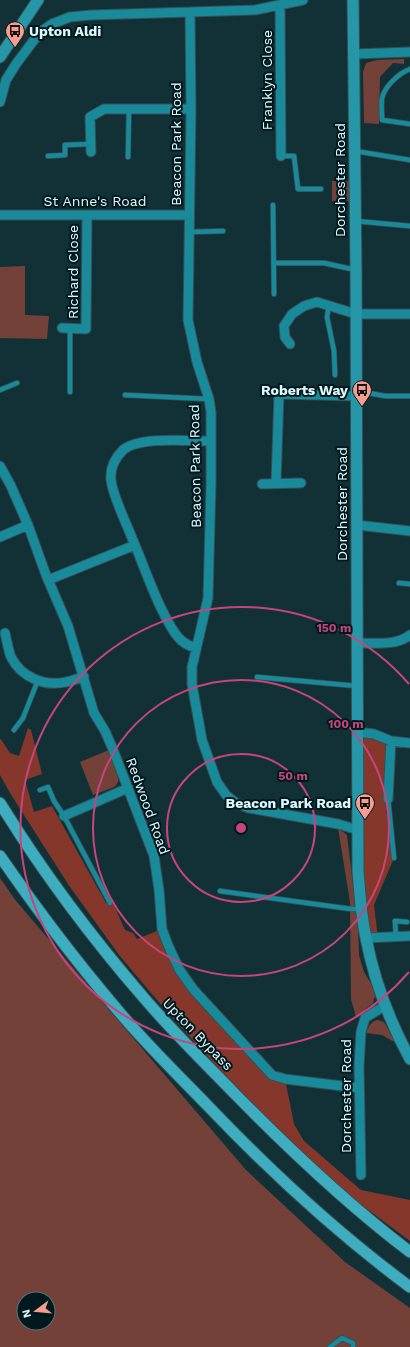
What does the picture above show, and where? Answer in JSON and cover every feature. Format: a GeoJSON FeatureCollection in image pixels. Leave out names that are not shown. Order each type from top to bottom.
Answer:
{"type":"FeatureCollection","features":[{"type":"Feature","properties":{"kind":"highway"},"geometry":{"type":"LineString","coordinates":[[0,798],[17,831]]}},
{"type":"Feature","properties":{"kind":"highway","name":"Upton Bypass"},"geometry":{"type":"LineString","coordinates":[[0,803],[17,831],[94,936],[144,998],[190,1048],[297,1156],[349,1203],[410,1252]]}},
{"type":"Feature","properties":{"kind":"highway"},"geometry":{"type":"LineString","coordinates":[[0,856],[38,910],[84,968],[122,1015],[169,1066],[277,1176],[329,1223],[410,1287]]}},
{"type":"Feature","properties":{"kind":"main road"},"geometry":{"type":"LineString","coordinates":[[0,57],[38,0]]}},
{"type":"Feature","properties":{"kind":"main road","name":"Dorchester Road"},"geometry":{"type":"LineString","coordinates":[[353,0],[356,270],[355,393],[358,871],[361,909],[375,976],[401,1043],[410,1059]]}},
{"type":"Feature","properties":{"kind":"street"},"geometry":{"type":"LineString","coordinates":[[0,102],[6,80],[38,35],[57,22],[70,17],[90,14],[255,10],[303,0]]}},
{"type":"Feature","properties":{"kind":"street","name":"Franklyn Close"},"geometry":{"type":"LineString","coordinates":[[280,5],[281,156]]}},
{"type":"Feature","properties":{"kind":"street","name":"Beacon Park Road"},"geometry":{"type":"LineString","coordinates":[[190,12],[191,109],[188,320],[197,362],[209,399],[211,412],[211,491],[208,598],[192,667],[192,684],[202,740],[217,782],[226,795],[236,803],[249,808],[338,824],[358,830]]}},
{"type":"Feature","properties":{"kind":"street"},"geometry":{"type":"LineString","coordinates":[[354,54],[410,52]]}},
{"type":"Feature","properties":{"kind":"street"},"geometry":{"type":"LineString","coordinates":[[91,148],[90,117],[104,109],[191,109]]}},
{"type":"Feature","properties":{"kind":"street","name":"St Anne's Road"},"geometry":{"type":"LineString","coordinates":[[0,215],[189,215]]}},
{"type":"Feature","properties":{"kind":"street","name":"Richard Close"},"geometry":{"type":"LineString","coordinates":[[66,328],[86,329],[87,215]]}},
{"type":"Feature","properties":{"kind":"street"},"geometry":{"type":"LineString","coordinates":[[290,344],[285,336],[284,326],[292,314],[304,306],[317,302],[329,304],[356,314],[410,314]]}},
{"type":"Feature","properties":{"kind":"street"},"geometry":{"type":"LineString","coordinates":[[276,483],[279,394],[355,393]]}},
{"type":"Feature","properties":{"kind":"street"},"geometry":{"type":"LineString","coordinates":[[196,648],[186,644],[171,628],[151,587],[117,501],[112,482],[113,465],[117,457],[129,447],[144,442],[210,441]]}},
{"type":"Feature","properties":{"kind":"street","name":"Redwood Road"},"geometry":{"type":"LineString","coordinates":[[0,466],[11,486],[28,525],[48,580],[68,626],[94,713],[105,731],[154,856],[159,890],[162,929],[179,969],[193,989],[272,1075],[285,1079],[359,1088]]}},
{"type":"Feature","properties":{"kind":"street"},"geometry":{"type":"LineString","coordinates":[[262,484],[301,483]]}},
{"type":"Feature","properties":{"kind":"street"},"geometry":{"type":"LineString","coordinates":[[0,537],[28,525]]}},
{"type":"Feature","properties":{"kind":"street"},"geometry":{"type":"LineString","coordinates":[[357,525],[410,531]]}},
{"type":"Feature","properties":{"kind":"street"},"geometry":{"type":"LineString","coordinates":[[48,580],[135,545]]}},
{"type":"Feature","properties":{"kind":"street"},"geometry":{"type":"LineString","coordinates":[[2,633],[12,658],[20,670],[30,678],[49,683],[65,682],[84,677]]}},
{"type":"Feature","properties":{"kind":"street"},"geometry":{"type":"LineString","coordinates":[[357,643],[396,642],[405,639],[410,634]]}},
{"type":"Feature","properties":{"kind":"street"},"geometry":{"type":"LineString","coordinates":[[357,732],[374,734],[390,741],[410,743]]}},
{"type":"Feature","properties":{"kind":"street"},"geometry":{"type":"LineString","coordinates":[[388,799],[390,741]]}},
{"type":"Feature","properties":{"kind":"street"},"geometry":{"type":"LineString","coordinates":[[64,816],[128,788]]}},
{"type":"Feature","properties":{"kind":"street"},"geometry":{"type":"LineString","coordinates":[[366,938],[410,936]]}},
{"type":"Feature","properties":{"kind":"street","name":"Dorchester Road"},"geometry":{"type":"LineString","coordinates":[[361,1176],[359,1066],[361,1032],[365,1018],[386,1005]]}},
{"type":"Feature","properties":{"kind":"lane"},"geometry":{"type":"LineString","coordinates":[[410,69],[399,76],[387,88],[382,97],[382,120],[410,124]]}},
{"type":"Feature","properties":{"kind":"lane"},"geometry":{"type":"LineString","coordinates":[[128,157],[129,109]]}},
{"type":"Feature","properties":{"kind":"lane"},"geometry":{"type":"LineString","coordinates":[[48,156],[65,155],[65,145],[91,148]]}},
{"type":"Feature","properties":{"kind":"lane"},"geometry":{"type":"LineString","coordinates":[[355,151],[410,160]]}},
{"type":"Feature","properties":{"kind":"lane"},"geometry":{"type":"LineString","coordinates":[[281,156],[294,156],[298,189],[321,189]]}},
{"type":"Feature","properties":{"kind":"lane"},"geometry":{"type":"LineString","coordinates":[[273,205],[274,294]]}},
{"type":"Feature","properties":{"kind":"lane"},"geometry":{"type":"LineString","coordinates":[[355,221],[410,226]]}},
{"type":"Feature","properties":{"kind":"lane"},"geometry":{"type":"LineString","coordinates":[[189,232],[223,231]]}},
{"type":"Feature","properties":{"kind":"lane"},"geometry":{"type":"LineString","coordinates":[[274,263],[320,263],[356,270]]}},
{"type":"Feature","properties":{"kind":"lane"},"geometry":{"type":"LineString","coordinates":[[329,304],[327,317],[334,351],[335,375]]}},
{"type":"Feature","properties":{"kind":"lane"},"geometry":{"type":"LineString","coordinates":[[66,328],[70,392]]}},
{"type":"Feature","properties":{"kind":"lane"},"geometry":{"type":"LineString","coordinates":[[0,390],[17,383]]}},
{"type":"Feature","properties":{"kind":"lane"},"geometry":{"type":"LineString","coordinates":[[355,393],[385,396],[410,396]]}},
{"type":"Feature","properties":{"kind":"lane"},"geometry":{"type":"LineString","coordinates":[[125,395],[209,399]]}},
{"type":"Feature","properties":{"kind":"lane"},"geometry":{"type":"LineString","coordinates":[[399,583],[410,584]]}},
{"type":"Feature","properties":{"kind":"lane"},"geometry":{"type":"LineString","coordinates":[[257,677],[358,686]]}},
{"type":"Feature","properties":{"kind":"lane"},"geometry":{"type":"LineString","coordinates":[[14,730],[23,718],[38,680]]}},
{"type":"Feature","properties":{"kind":"lane"},"geometry":{"type":"LineString","coordinates":[[40,790],[48,787],[54,801],[64,816],[110,903]]}},
{"type":"Feature","properties":{"kind":"lane"},"geometry":{"type":"LineString","coordinates":[[388,799],[394,858]]}},
{"type":"Feature","properties":{"kind":"lane"},"geometry":{"type":"LineString","coordinates":[[220,891],[351,909],[361,909]]}},
{"type":"Feature","properties":{"kind":"lane"},"geometry":{"type":"LineString","coordinates":[[396,937],[395,921],[408,922]]}},
{"type":"Feature","properties":{"kind":"lane"},"geometry":{"type":"LineString","coordinates":[[330,1347],[342,1338],[353,1343],[353,1347]]}},
{"type":"Feature","properties":{"kind":"shaded area"},"geometry":{"type":"Polygon","coordinates":[[[404,59],[404,64],[393,63],[380,77],[379,124],[364,123],[363,72],[366,63],[377,60],[404,59]]]}},
{"type":"Feature","properties":{"kind":"shaded area"},"geometry":{"type":"Polygon","coordinates":[[[332,181],[350,181],[351,201],[332,201],[332,181]]]}},
{"type":"Feature","properties":{"kind":"shaded area"},"geometry":{"type":"Polygon","coordinates":[[[25,266],[25,315],[49,316],[47,339],[0,338],[0,267],[25,266]]]}},
{"type":"Feature","properties":{"kind":"shaded area"},"geometry":{"type":"Polygon","coordinates":[[[28,728],[31,730],[42,774],[25,780],[34,812],[52,806],[106,903],[113,903],[125,930],[133,933],[137,939],[162,929],[179,969],[272,1075],[285,1079],[294,1124],[304,1141],[361,1190],[410,1200],[410,1241],[343,1191],[255,1106],[197,1045],[119,955],[68,884],[0,775],[0,738],[10,753],[19,756],[28,728]]]}},
{"type":"Feature","properties":{"kind":"shaded area"},"geometry":{"type":"Polygon","coordinates":[[[357,732],[391,741],[388,799],[394,858],[374,905],[378,938],[366,938],[357,732]]]}},
{"type":"Feature","properties":{"kind":"shaded area"},"geometry":{"type":"Polygon","coordinates":[[[109,750],[117,770],[117,784],[112,788],[93,795],[80,762],[109,750]]]}},
{"type":"Feature","properties":{"kind":"shaded area"},"geometry":{"type":"Polygon","coordinates":[[[338,828],[347,835],[358,927],[359,955],[364,972],[376,992],[373,1003],[356,1017],[351,999],[350,902],[338,828]]]}},
{"type":"Feature","properties":{"kind":"shaded area"},"geometry":{"type":"Polygon","coordinates":[[[0,878],[16,901],[246,1170],[345,1262],[410,1308],[410,1347],[0,1347],[0,878]]]}},
{"type":"Feature","properties":{"kind":"shaded area"},"geometry":{"type":"Polygon","coordinates":[[[378,1020],[384,1022],[396,1043],[382,1035],[366,1033],[369,1026],[378,1020]]]}},
{"type":"Feature","properties":{"kind":"place","name":"Upton Aldi"},"geometry":{"type":"Point","coordinates":[15,48]}},
{"type":"Feature","properties":{"kind":"place","name":"Roberts Way"},"geometry":{"type":"Point","coordinates":[362,407]}},
{"type":"Feature","properties":{"kind":"place","name":"Beacon Park Road"},"geometry":{"type":"Point","coordinates":[365,820]}}]}
